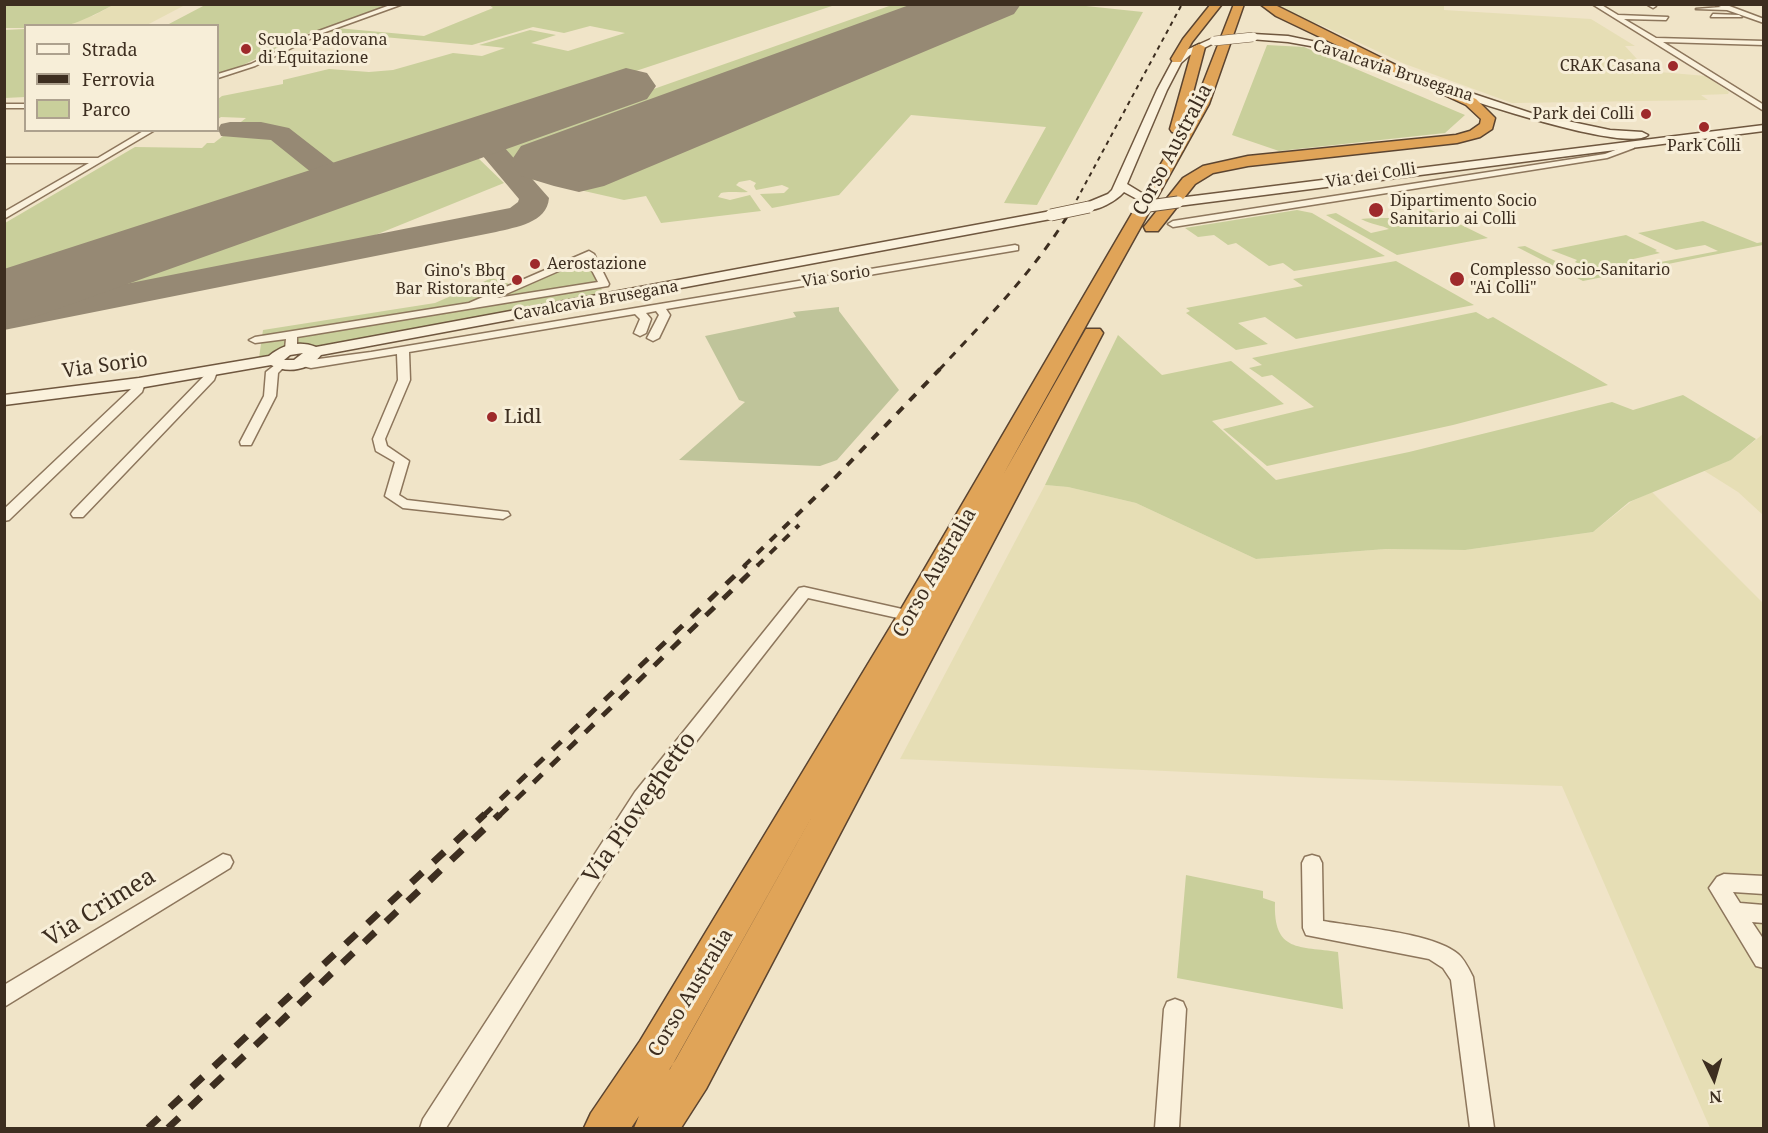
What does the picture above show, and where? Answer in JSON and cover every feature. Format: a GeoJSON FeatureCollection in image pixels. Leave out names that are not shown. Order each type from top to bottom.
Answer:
{"type":"FeatureCollection","features":[{"type":"Feature","properties":{"kind":"highway"},"geometry":{"type":"LineString","coordinates":[[1177,63],[1177,57],[1187,41],[1217,4]]}},
{"type":"Feature","properties":{"kind":"highway","name":"Corso Australia"},"geometry":{"type":"LineString","coordinates":[[606,1128],[655,1055],[911,616],[1202,104],[1239,4]]}},
{"type":"Feature","properties":{"kind":"highway","name":"Corso Australia"},"geometry":{"type":"LineString","coordinates":[[656,1128],[691,1074],[1140,216],[1185,169],[1208,116],[1248,4]]}},
{"type":"Feature","properties":{"kind":"highway"},"geometry":{"type":"LineString","coordinates":[[1140,216],[1166,213],[1189,181],[1208,169],[1248,161],[1457,139],[1475,134],[1487,126],[1488,118],[1479,107],[1280,14],[1265,4]]}},
{"type":"Feature","properties":{"kind":"highway"},"geometry":{"type":"LineString","coordinates":[[1168,163],[1199,46]]}},
{"type":"Feature","properties":{"kind":"main road","name":"Cavalcavia Brusegana"},"geometry":{"type":"LineString","coordinates":[[1087,211],[1112,197],[1121,185],[1162,90],[1177,63],[1187,53],[1214,41],[1253,37],[1288,39],[1318,45],[1532,117],[1610,133],[1667,135],[1711,130],[1763,120]]}},
{"type":"Feature","properties":{"kind":"main road"},"geometry":{"type":"LineString","coordinates":[[1475,99],[1527,121],[1543,131]]}},
{"type":"Feature","properties":{"kind":"main road","name":"Via dei Colli"},"geometry":{"type":"LineString","coordinates":[[1631,146],[1763,120]]}},
{"type":"Feature","properties":{"kind":"main road"},"geometry":{"type":"LineString","coordinates":[[1439,170],[1521,156],[1541,150],[1546,145]]}},
{"type":"Feature","properties":{"kind":"main road","name":"Cavalcavia Brusegana"},"geometry":{"type":"LineString","coordinates":[[1121,185],[1139,195],[1179,199],[1265,191],[1631,146]]}},
{"type":"Feature","properties":{"kind":"main road","name":"Cavalcavia Brusegana"},"geometry":{"type":"LineString","coordinates":[[307,358],[879,248],[1087,211],[1140,216],[1179,199]]}},
{"type":"Feature","properties":{"kind":"main road","name":"Via Sorio"},"geometry":{"type":"LineString","coordinates":[[7,402],[277,363],[307,358],[305,348],[292,342],[279,354],[277,363]]}},
{"type":"Feature","properties":{"kind":"street"},"geometry":{"type":"LineString","coordinates":[[219,76],[253,65],[318,33],[400,4]]}},
{"type":"Feature","properties":{"kind":"street"},"geometry":{"type":"LineString","coordinates":[[1595,4],[1715,76],[1754,104],[1763,120]]}},
{"type":"Feature","properties":{"kind":"street"},"geometry":{"type":"LineString","coordinates":[[1717,4],[1764,21]]}},
{"type":"Feature","properties":{"kind":"street"},"geometry":{"type":"LineString","coordinates":[[1699,9],[1728,9]]}},
{"type":"Feature","properties":{"kind":"street"},"geometry":{"type":"LineString","coordinates":[[1615,16],[1666,18]]}},
{"type":"Feature","properties":{"kind":"street"},"geometry":{"type":"LineString","coordinates":[[1713,16],[1751,17]]}},
{"type":"Feature","properties":{"kind":"street"},"geometry":{"type":"LineString","coordinates":[[1653,40],[1764,42]]}},
{"type":"Feature","properties":{"kind":"street"},"geometry":{"type":"LineString","coordinates":[[4,106],[24,106]]}},
{"type":"Feature","properties":{"kind":"street"},"geometry":{"type":"LineString","coordinates":[[4,216],[148,132]]}},
{"type":"Feature","properties":{"kind":"street","name":"Via dei Colli"},"geometry":{"type":"LineString","coordinates":[[1140,216],[1574,161],[1607,156],[1631,146]]}},
{"type":"Feature","properties":{"kind":"street"},"geometry":{"type":"LineString","coordinates":[[1559,155],[1576,159],[1574,161]]}},
{"type":"Feature","properties":{"kind":"street"},"geometry":{"type":"LineString","coordinates":[[4,161],[99,160]]}},
{"type":"Feature","properties":{"kind":"street","name":"Via Sorio"},"geometry":{"type":"LineString","coordinates":[[382,345],[403,350],[1015,248]]}},
{"type":"Feature","properties":{"kind":"street","name":"Via Sorio"},"geometry":{"type":"LineString","coordinates":[[255,340],[292,342],[471,306],[604,284],[589,254],[471,306]]}},
{"type":"Feature","properties":{"kind":"street"},"geometry":{"type":"LineString","coordinates":[[653,338],[665,315],[658,306]]}},
{"type":"Feature","properties":{"kind":"street"},"geometry":{"type":"LineString","coordinates":[[637,310],[646,319],[640,333]]}},
{"type":"Feature","properties":{"kind":"street"},"geometry":{"type":"LineString","coordinates":[[403,350],[404,380],[379,439],[381,448],[402,460],[392,496],[403,504],[503,515]]}},
{"type":"Feature","properties":{"kind":"street"},"geometry":{"type":"LineString","coordinates":[[246,442],[270,396],[272,372],[277,363]]}},
{"type":"Feature","properties":{"kind":"street"},"geometry":{"type":"LineString","coordinates":[[78,514],[210,377],[211,372]]}},
{"type":"Feature","properties":{"kind":"street"},"geometry":{"type":"LineString","coordinates":[[4,517],[138,389],[139,383]]}},
{"type":"Feature","properties":{"kind":"street","name":"Via Pioveghetto"},"geometry":{"type":"LineString","coordinates":[[432,1128],[642,797],[804,592],[911,616]]}},
{"type":"Feature","properties":{"kind":"street","name":"Via Crimea"},"geometry":{"type":"LineString","coordinates":[[4,998],[223,862]]}},
{"type":"Feature","properties":{"kind":"street"},"geometry":{"type":"LineString","coordinates":[[1312,863],[1313,928],[1433,950],[1451,961],[1462,977],[1482,1128]]}},
{"type":"Feature","properties":{"kind":"street"},"geometry":{"type":"LineString","coordinates":[[1764,885],[1724,883],[1719,888],[1764,959]]}},
{"type":"Feature","properties":{"kind":"street"},"geometry":{"type":"LineString","coordinates":[[1735,912],[1764,914]]}},
{"type":"Feature","properties":{"kind":"street"},"geometry":{"type":"LineString","coordinates":[[1167,1128],[1175,1009]]}},
{"type":"Feature","properties":{"kind":"shaded area"},"geometry":{"type":"Polygon","coordinates":[[[1444,4],[1444,10],[1591,19],[1635,46],[1625,46],[1648,71],[1706,76],[1729,92],[1728,94],[1701,95],[1708,100],[1512,103],[1405,64],[1321,25],[1301,19],[1276,5],[1444,4]]]}},
{"type":"Feature","properties":{"kind":"shaded area"},"geometry":{"type":"Polygon","coordinates":[[[113,5],[185,5],[149,24],[71,24],[113,5]]]}},
{"type":"Feature","properties":{"kind":"shaded area"},"geometry":{"type":"Polygon","coordinates":[[[1763,434],[1763,515],[1738,492],[1703,470],[1731,460],[1763,434]]]}},
{"type":"Feature","properties":{"kind":"shaded area"},"geometry":{"type":"Polygon","coordinates":[[[1045,485],[1068,487],[1136,503],[1256,559],[1386,549],[1465,550],[1593,532],[1632,501],[1652,492],[1763,603],[1763,1128],[1710,1128],[1562,786],[1320,778],[900,759],[1045,485]]]}},
{"type":"Feature","properties":{"kind":"green space"},"geometry":{"type":"Polygon","coordinates":[[[5,4],[113,5],[72,24],[24,24],[24,28],[5,28],[5,4]]]}},
{"type":"Feature","properties":{"kind":"green space"},"geometry":{"type":"Polygon","coordinates":[[[205,4],[391,5],[302,36],[237,68],[219,73],[219,24],[169,24],[205,4]]]}},
{"type":"Feature","properties":{"kind":"green space"},"geometry":{"type":"Polygon","coordinates":[[[488,4],[835,5],[5,280],[5,223],[135,147],[202,148],[207,143],[214,143],[246,118],[219,118],[219,98],[222,96],[283,84],[283,80],[329,69],[369,72],[393,70],[453,53],[482,56],[505,48],[479,45],[530,30],[556,35],[531,43],[568,51],[625,33],[590,26],[564,33],[533,27],[472,45],[328,32],[337,28],[424,36],[493,8],[488,4]]]}},
{"type":"Feature","properties":{"kind":"green space"},"geometry":{"type":"Polygon","coordinates":[[[1067,4],[1143,12],[1037,205],[1004,203],[1046,127],[911,115],[839,195],[772,208],[760,194],[784,193],[789,188],[782,185],[756,190],[754,186],[756,183],[750,180],[739,182],[736,185],[748,192],[724,192],[718,197],[730,200],[750,195],[761,211],[661,223],[646,196],[624,200],[531,179],[501,147],[503,142],[892,5],[959,5],[547,161],[580,171],[997,5],[1067,4]]]}},
{"type":"Feature","properties":{"kind":"green space"},"geometry":{"type":"Polygon","coordinates":[[[24,29],[24,97],[5,98],[5,30],[24,29]]]}},
{"type":"Feature","properties":{"kind":"green space"},"geometry":{"type":"Polygon","coordinates":[[[1267,45],[1304,47],[1465,115],[1445,133],[1279,151],[1232,135],[1267,45]]]}},
{"type":"Feature","properties":{"kind":"green space"},"geometry":{"type":"Polygon","coordinates":[[[460,157],[477,157],[504,183],[358,242],[93,297],[77,294],[79,289],[92,284],[460,157]]]}},
{"type":"Feature","properties":{"kind":"green space"},"geometry":{"type":"Polygon","coordinates":[[[1429,209],[1488,238],[1397,255],[1326,215],[1336,213],[1371,233],[1389,229],[1361,219],[1402,217],[1399,213],[1411,211],[1425,218],[1418,220],[1425,224],[1445,220],[1425,210],[1429,209]]]}},
{"type":"Feature","properties":{"kind":"green space"},"geometry":{"type":"Polygon","coordinates":[[[1297,210],[1312,213],[1385,256],[1294,271],[1283,263],[1269,266],[1236,243],[1228,245],[1214,235],[1198,237],[1185,228],[1297,210]]]}},
{"type":"Feature","properties":{"kind":"green space"},"geometry":{"type":"Polygon","coordinates":[[[1703,221],[1757,243],[1763,242],[1763,245],[1583,281],[1517,247],[1525,246],[1588,277],[1600,274],[1575,262],[1577,260],[1551,250],[1626,235],[1660,253],[1629,260],[1640,266],[1718,251],[1705,245],[1676,250],[1638,233],[1703,221]]]}},
{"type":"Feature","properties":{"kind":"green space"},"geometry":{"type":"Polygon","coordinates":[[[586,259],[607,300],[259,358],[263,330],[435,303],[492,278],[521,288],[586,259]]]}},
{"type":"Feature","properties":{"kind":"green space"},"geometry":{"type":"Polygon","coordinates":[[[1396,261],[1474,305],[1296,339],[1265,317],[1238,323],[1268,344],[1236,350],[1186,313],[1190,311],[1186,308],[1303,286],[1293,279],[1396,261]]]}},
{"type":"Feature","properties":{"kind":"green space"},"geometry":{"type":"Polygon","coordinates":[[[839,307],[839,311],[899,390],[837,460],[820,466],[679,460],[745,402],[739,400],[705,336],[796,317],[793,312],[839,307]]]}},
{"type":"Feature","properties":{"kind":"green space"},"geometry":{"type":"Polygon","coordinates":[[[1476,312],[1488,319],[1493,317],[1608,385],[1453,425],[1267,466],[1223,429],[1314,407],[1272,375],[1262,377],[1249,368],[1262,365],[1252,358],[1476,312]]]}},
{"type":"Feature","properties":{"kind":"green space"},"geometry":{"type":"Polygon","coordinates":[[[1118,335],[1162,375],[1231,361],[1284,404],[1212,421],[1276,480],[1409,452],[1612,402],[1633,410],[1683,395],[1756,439],[1731,460],[1629,502],[1593,532],[1465,550],[1386,549],[1256,559],[1136,503],[1068,487],[1045,485],[1118,335]]]}},
{"type":"Feature","properties":{"kind":"green space"},"geometry":{"type":"Polygon","coordinates":[[[1186,875],[1263,891],[1263,898],[1275,902],[1276,919],[1284,939],[1301,947],[1338,952],[1343,1009],[1177,978],[1186,875]]]}},
{"type":"Feature","properties":{"kind":"taxiway"},"geometry":{"type":"LineString","coordinates":[[230,130],[261,130],[280,134],[342,183]]}},
{"type":"Feature","properties":{"kind":"taxiway"},"geometry":{"type":"LineString","coordinates":[[4,319],[496,222],[521,215],[533,206],[534,198],[479,136]]}},
{"type":"Feature","properties":{"kind":"runway"},"geometry":{"type":"LineString","coordinates":[[959,4],[546,161],[579,171],[997,4]]}},
{"type":"Feature","properties":{"kind":"runway"},"geometry":{"type":"LineString","coordinates":[[4,298],[626,86]]}},
{"type":"Feature","properties":{"kind":"railway"},"geometry":{"type":"LineString","coordinates":[[1068,216],[1182,4]]}},
{"type":"Feature","properties":{"kind":"railway"},"geometry":{"type":"LineString","coordinates":[[939,370],[1024,277],[1068,215]]}},
{"type":"Feature","properties":{"kind":"railway"},"geometry":{"type":"LineString","coordinates":[[744,566],[829,484],[940,369]]}},
{"type":"Feature","properties":{"kind":"railway"},"geometry":{"type":"LineString","coordinates":[[757,566],[799,525]]}},
{"type":"Feature","properties":{"kind":"railway"},"geometry":{"type":"LineString","coordinates":[[483,816],[746,565]]}},
{"type":"Feature","properties":{"kind":"railway"},"geometry":{"type":"LineString","coordinates":[[499,816],[758,565]]}},
{"type":"Feature","properties":{"kind":"railway"},"geometry":{"type":"LineString","coordinates":[[148,1128],[485,814]]}},
{"type":"Feature","properties":{"kind":"railway"},"geometry":{"type":"LineString","coordinates":[[168,1128],[500,814]]}},
{"type":"Feature","properties":{"kind":"place","name":"Scuola Padovana di Equitazione"},"geometry":{"type":"Point","coordinates":[246,49]}},
{"type":"Feature","properties":{"kind":"place","name":"CRAK Casana"},"geometry":{"type":"Point","coordinates":[1673,66]}},
{"type":"Feature","properties":{"kind":"place","name":"Park dei Colli"},"geometry":{"type":"Point","coordinates":[1646,114]}},
{"type":"Feature","properties":{"kind":"place","name":"Park Colli"},"geometry":{"type":"Point","coordinates":[1704,127]}},
{"type":"Feature","properties":{"kind":"place","name":"Dipartimento Socio Sanitario ai Colli"},"geometry":{"type":"Point","coordinates":[1376,210]}},
{"type":"Feature","properties":{"kind":"place","name":"Aerostazione"},"geometry":{"type":"Point","coordinates":[535,264]}},
{"type":"Feature","properties":{"kind":"place","name":"Complesso Socio-Sanitario \"Ai Colli\""},"geometry":{"type":"Point","coordinates":[1457,279]}},
{"type":"Feature","properties":{"kind":"place","name":"Gino's Bbq Bar Ristorante"},"geometry":{"type":"Point","coordinates":[517,280]}},
{"type":"Feature","properties":{"kind":"place","name":"Lidl"},"geometry":{"type":"Point","coordinates":[492,417]}}]}
